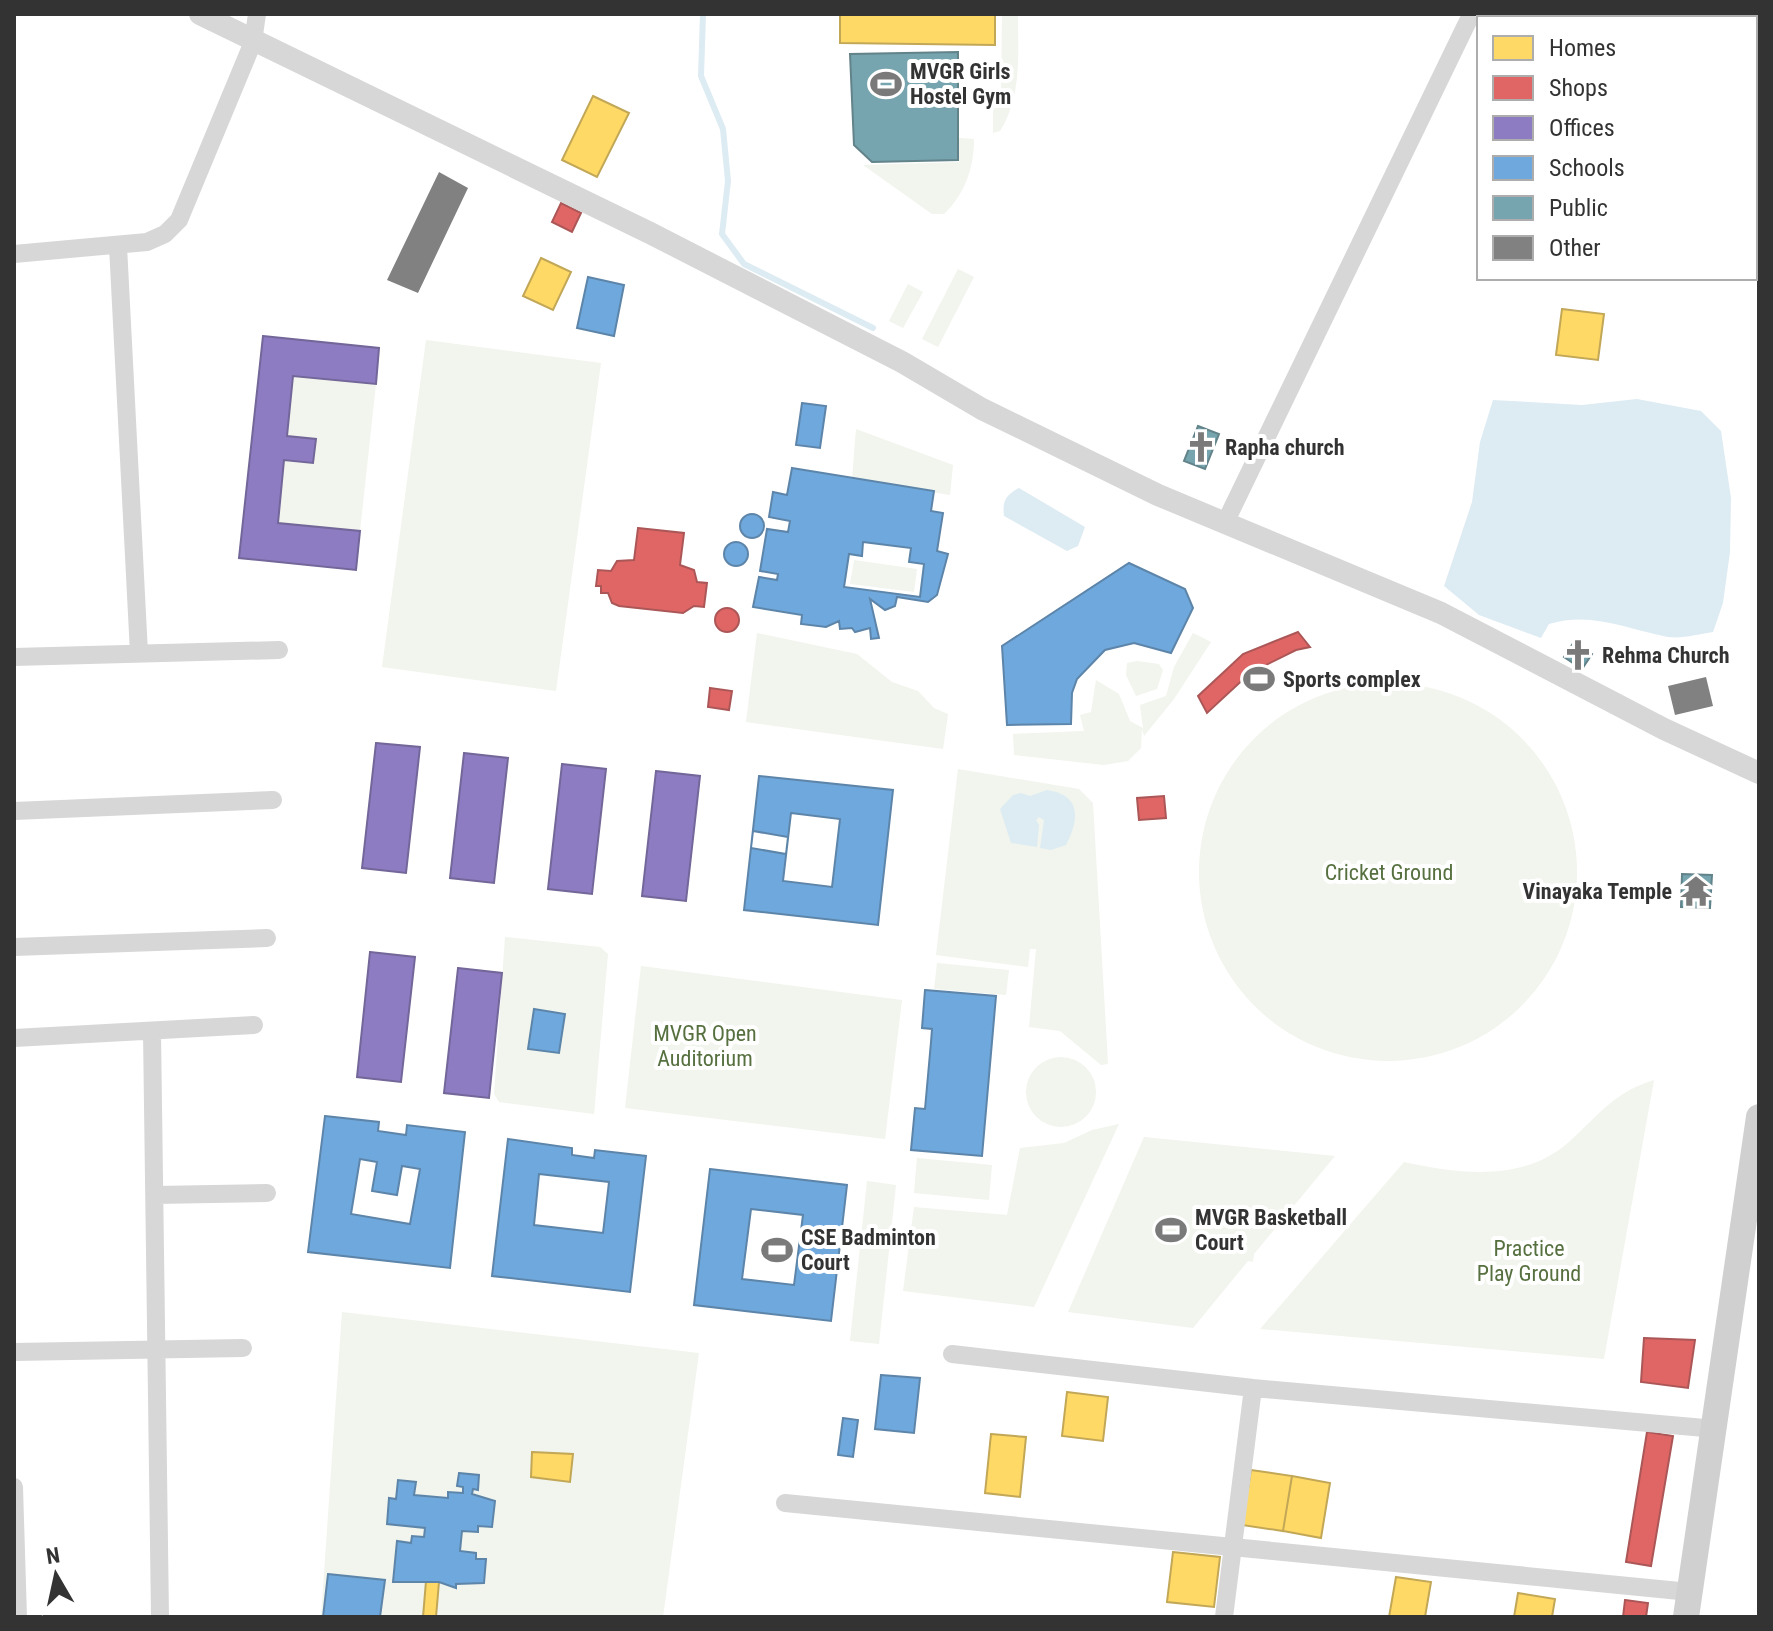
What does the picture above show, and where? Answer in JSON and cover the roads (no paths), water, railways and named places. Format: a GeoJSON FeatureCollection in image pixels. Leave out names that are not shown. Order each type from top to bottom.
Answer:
{"type":"FeatureCollection","features":[{"type":"Feature","properties":{"kind":"main road"},"geometry":{"type":"LineString","coordinates":[[1688,1604],[1716,1429],[1759,1117]]}},
{"type":"Feature","properties":{"kind":"street"},"geometry":{"type":"LineString","coordinates":[[200,14],[650,233],[902,362],[982,409],[1158,495],[1441,613],[1664,729],[1759,773]]}},
{"type":"Feature","properties":{"kind":"street"},"geometry":{"type":"LineString","coordinates":[[14,254],[118,246],[147,242],[165,234],[179,220],[253,42],[257,14]]}},
{"type":"Feature","properties":{"kind":"street"},"geometry":{"type":"LineString","coordinates":[[1225,523],[1468,21]]}},
{"type":"Feature","properties":{"kind":"street"},"geometry":{"type":"LineString","coordinates":[[118,246],[139,653]]}},
{"type":"Feature","properties":{"kind":"street"},"geometry":{"type":"LineString","coordinates":[[14,657],[279,650]]}},
{"type":"Feature","properties":{"kind":"street"},"geometry":{"type":"LineString","coordinates":[[14,811],[273,800]]}},
{"type":"Feature","properties":{"kind":"street"},"geometry":{"type":"LineString","coordinates":[[14,947],[267,938]]}},
{"type":"Feature","properties":{"kind":"street"},"geometry":{"type":"LineString","coordinates":[[14,1038],[254,1025]]}},
{"type":"Feature","properties":{"kind":"street"},"geometry":{"type":"LineString","coordinates":[[152,1032],[160,1617]]}},
{"type":"Feature","properties":{"kind":"street"},"geometry":{"type":"LineString","coordinates":[[155,1195],[267,1193]]}},
{"type":"Feature","properties":{"kind":"street"},"geometry":{"type":"LineString","coordinates":[[14,1352],[243,1348]]}},
{"type":"Feature","properties":{"kind":"street"},"geometry":{"type":"LineString","coordinates":[[952,1354],[1253,1388],[1716,1429]]}},
{"type":"Feature","properties":{"kind":"street"},"geometry":{"type":"LineString","coordinates":[[1224,1617],[1253,1388]]}},
{"type":"Feature","properties":{"kind":"street"},"geometry":{"type":"LineString","coordinates":[[14,1487],[18,1617]]}},
{"type":"Feature","properties":{"kind":"street"},"geometry":{"type":"LineString","coordinates":[[785,1503],[1233,1546],[1688,1604]]}},
{"type":"Feature","properties":{"kind":"waterway"},"geometry":{"type":"LineString","coordinates":[[703,14],[701,76],[723,129],[728,181],[722,234],[744,264],[873,328]]}},
{"type":"Feature","properties":{"kind":"place","name":"MVGR Girls Hostel Gym"},"geometry":{"type":"Point","coordinates":[886,84]}},
{"type":"Feature","properties":{"kind":"place","name":"Rapha church"},"geometry":{"type":"Point","coordinates":[1201,447]}},
{"type":"Feature","properties":{"kind":"place","name":"Rehma Church"},"geometry":{"type":"Point","coordinates":[1578,655]}},
{"type":"Feature","properties":{"kind":"place","name":"Sports complex"},"geometry":{"type":"Point","coordinates":[1259,679]}},
{"type":"Feature","properties":{"kind":"place","name":"Vinayaka Temple"},"geometry":{"type":"Point","coordinates":[1696,891]}},
{"type":"Feature","properties":{"kind":"place","name":"MVGR Basketball Court"},"geometry":{"type":"Point","coordinates":[1171,1230]}},
{"type":"Feature","properties":{"kind":"place","name":"CSE Badminton Court"},"geometry":{"type":"Point","coordinates":[777,1250]}},
{"type":"Feature","properties":{"kind":"park label","name":"Cricket Ground"},"geometry":{"type":"Point","coordinates":[1389,872]}},
{"type":"Feature","properties":{"kind":"park label","name":"MVGR Open Auditorium"},"geometry":{"type":"Point","coordinates":[705,1046]}},
{"type":"Feature","properties":{"kind":"park label","name":"Practice Play Ground"},"geometry":{"type":"Point","coordinates":[1529,1260]}}]}
